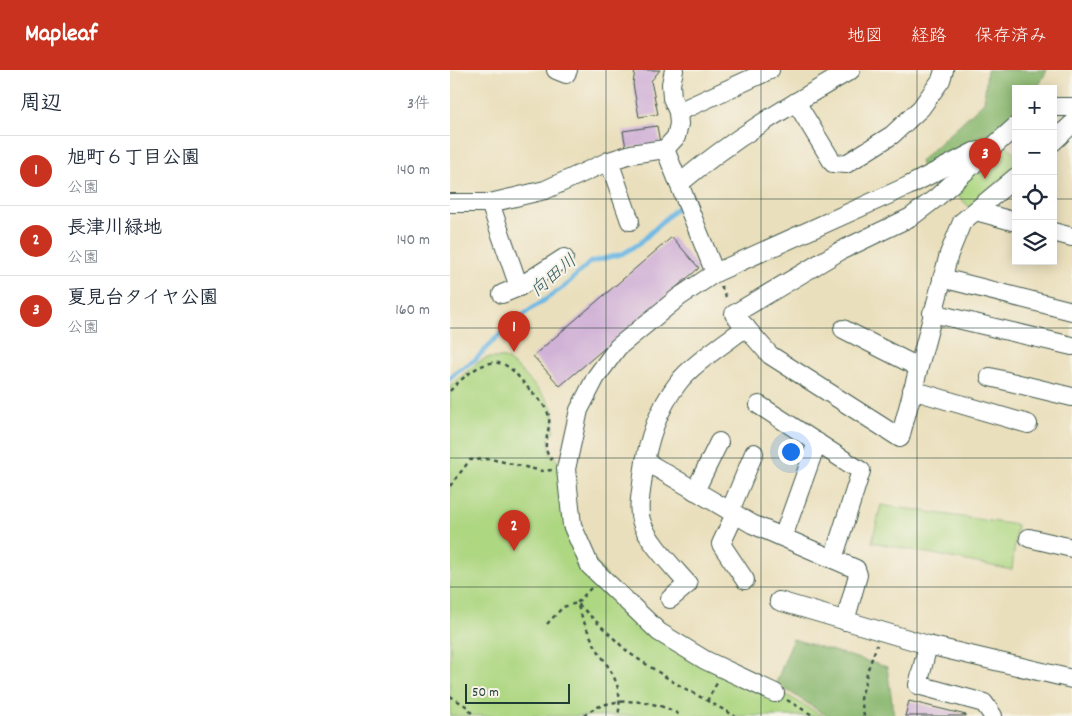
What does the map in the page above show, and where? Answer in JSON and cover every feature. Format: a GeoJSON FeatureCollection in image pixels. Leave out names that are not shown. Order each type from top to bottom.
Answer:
{"type":"FeatureCollection","features":[{"type":"Feature","properties":{"kind":"street"},"geometry":{"type":"LineString","coordinates":[[556,70],[566,74],[568,70]]}},
{"type":"Feature","properties":{"kind":"street"},"geometry":{"type":"LineString","coordinates":[[450,203],[490,202],[545,190],[609,161],[631,154],[665,149],[676,137],[679,124],[678,112],[672,98],[674,70]]}},
{"type":"Feature","properties":{"kind":"street"},"geometry":{"type":"LineString","coordinates":[[678,112],[770,70]]}},
{"type":"Feature","properties":{"kind":"street"},"geometry":{"type":"LineString","coordinates":[[679,184],[730,143],[851,70]]}},
{"type":"Feature","properties":{"kind":"street"},"geometry":{"type":"LineString","coordinates":[[796,102],[833,163],[846,164],[892,135],[921,108],[941,80],[944,70]]}},
{"type":"Feature","properties":{"kind":"street"},"geometry":{"type":"LineString","coordinates":[[1057,107],[1072,107]]}},
{"type":"Feature","properties":{"kind":"street"},"geometry":{"type":"LineString","coordinates":[[1057,138],[1072,124]]}},
{"type":"Feature","properties":{"kind":"street"},"geometry":{"type":"LineString","coordinates":[[670,599],[688,584],[648,535],[641,520],[640,504],[645,461],[653,432],[662,409],[678,383],[740,321],[840,251],[911,217],[936,198],[1012,129]]}},
{"type":"Feature","properties":{"kind":"street"},"geometry":{"type":"LineString","coordinates":[[665,149],[716,273]]}},
{"type":"Feature","properties":{"kind":"street"},"geometry":{"type":"LineString","coordinates":[[775,693],[705,660],[658,632],[590,566],[572,525],[566,469],[579,410],[596,377],[618,347],[679,297],[716,273],[908,186],[974,152],[988,150]]}},
{"type":"Feature","properties":{"kind":"street"},"geometry":{"type":"LineString","coordinates":[[609,161],[630,221]]}},
{"type":"Feature","properties":{"kind":"street"},"geometry":{"type":"LineString","coordinates":[[740,321],[770,355],[900,438],[932,312],[949,254],[962,222],[1012,180]]}},
{"type":"Feature","properties":{"kind":"street"},"geometry":{"type":"LineString","coordinates":[[490,202],[519,287]]}},
{"type":"Feature","properties":{"kind":"street"},"geometry":{"type":"LineString","coordinates":[[976,211],[1012,221]]}},
{"type":"Feature","properties":{"kind":"street"},"geometry":{"type":"LineString","coordinates":[[1057,233],[1072,237]]}},
{"type":"Feature","properties":{"kind":"street"},"geometry":{"type":"LineString","coordinates":[[502,294],[519,287],[564,258]]}},
{"type":"Feature","properties":{"kind":"street"},"geometry":{"type":"LineString","coordinates":[[942,278],[1072,311]]}},
{"type":"Feature","properties":{"kind":"street"},"geometry":{"type":"LineString","coordinates":[[932,312],[1072,346]]}},
{"type":"Feature","properties":{"kind":"street"},"geometry":{"type":"LineString","coordinates":[[843,329],[918,367]]}},
{"type":"Feature","properties":{"kind":"street"},"geometry":{"type":"LineString","coordinates":[[990,377],[1072,397]]}},
{"type":"Feature","properties":{"kind":"street"},"geometry":{"type":"LineString","coordinates":[[912,390],[1028,424]]}},
{"type":"Feature","properties":{"kind":"street"},"geometry":{"type":"LineString","coordinates":[[759,405],[861,471],[833,559]]}},
{"type":"Feature","properties":{"kind":"street"},"geometry":{"type":"LineString","coordinates":[[696,491],[719,442]]}},
{"type":"Feature","properties":{"kind":"street"},"geometry":{"type":"LineString","coordinates":[[782,537],[817,442]]}},
{"type":"Feature","properties":{"kind":"street"},"geometry":{"type":"LineString","coordinates":[[745,580],[721,544],[754,453]]}},
{"type":"Feature","properties":{"kind":"street"},"geometry":{"type":"LineString","coordinates":[[645,461],[752,524],[856,569],[858,575],[845,621]]}},
{"type":"Feature","properties":{"kind":"street"},"geometry":{"type":"LineString","coordinates":[[1030,538],[1072,548]]}},
{"type":"Feature","properties":{"kind":"street"},"geometry":{"type":"LineString","coordinates":[[779,601],[928,645],[1023,677],[1072,678]]}},
{"type":"Feature","properties":{"kind":"street"},"geometry":{"type":"LineString","coordinates":[[928,645],[918,685],[984,702],[993,716]]}},
{"type":"Feature","properties":{"kind":"path"},"geometry":{"type":"LineString","coordinates":[[716,273],[740,321]]}},
{"type":"Feature","properties":{"kind":"path"},"geometry":{"type":"LineString","coordinates":[[450,391],[480,366],[489,363],[503,364],[511,369],[545,407],[549,416],[549,428],[545,437],[546,452],[550,460],[566,469]]}},
{"type":"Feature","properties":{"kind":"path"},"geometry":{"type":"LineString","coordinates":[[450,486],[470,460],[491,459],[542,471],[566,469]]}},
{"type":"Feature","properties":{"kind":"path"},"geometry":{"type":"LineString","coordinates":[[547,624],[563,607],[577,604],[601,578]]}},
{"type":"Feature","properties":{"kind":"path"},"geometry":{"type":"LineString","coordinates":[[577,604],[629,653],[675,683],[735,716]]}},
{"type":"Feature","properties":{"kind":"path"},"geometry":{"type":"LineString","coordinates":[[577,604],[596,646],[613,674],[621,702],[618,716]]}},
{"type":"Feature","properties":{"kind":"path"},"geometry":{"type":"LineString","coordinates":[[864,716],[861,699],[868,669],[882,632]]}},
{"type":"Feature","properties":{"kind":"path"},"geometry":{"type":"LineString","coordinates":[[707,701],[724,669]]}},
{"type":"Feature","properties":{"kind":"path"},"geometry":{"type":"LineString","coordinates":[[775,693],[814,716]]}},
{"type":"Feature","properties":{"kind":"path"},"geometry":{"type":"LineString","coordinates":[[450,696],[466,706],[474,716]]}},
{"type":"Feature","properties":{"kind":"path"},"geometry":{"type":"LineString","coordinates":[[584,716],[602,705],[621,702],[641,702],[663,706],[681,716]]}},
{"type":"Feature","properties":{"kind":"green space"},"geometry":{"type":"Polygon","coordinates":[[[987,70],[1047,70],[1039,85],[1012,85],[1012,123],[985,146],[922,168],[920,161],[984,102],[987,70]]]}},
{"type":"Feature","properties":{"kind":"green space"},"geometry":{"type":"Polygon","coordinates":[[[1005,143],[1012,151],[1012,172],[971,209],[953,190],[1005,143]]]}},
{"type":"Feature","properties":{"kind":"green space"},"geometry":{"type":"Polygon","coordinates":[[[487,358],[505,358],[519,369],[547,399],[554,412],[554,430],[550,438],[550,453],[561,464],[569,530],[657,636],[776,689],[823,716],[450,716],[450,386],[477,363],[487,358]]]}},
{"type":"Feature","properties":{"kind":"green space"},"geometry":{"type":"Polygon","coordinates":[[[881,505],[1017,525],[1012,570],[872,542],[881,505]]]}},
{"type":"Feature","properties":{"kind":"green space"},"geometry":{"type":"Polygon","coordinates":[[[793,639],[887,667],[894,716],[827,716],[776,683],[793,639]]]}},
{"type":"Feature","properties":{"kind":"building"},"geometry":{"type":"Polygon","coordinates":[[[635,70],[660,70],[651,81],[658,114],[639,117],[633,84],[635,70]]]}},
{"type":"Feature","properties":{"kind":"building"},"geometry":{"type":"Polygon","coordinates":[[[657,126],[660,143],[626,148],[623,131],[657,126]]]}},
{"type":"Feature","properties":{"kind":"building"},"geometry":{"type":"Polygon","coordinates":[[[672,237],[699,268],[560,386],[533,356],[672,237]]]}},
{"type":"Feature","properties":{"kind":"building"},"geometry":{"type":"Polygon","coordinates":[[[909,701],[966,715],[966,716],[905,716],[909,701]]]}},
{"type":"Feature","properties":{"kind":"waterway","name":"向田川"},"geometry":{"type":"LineString","coordinates":[[450,379],[455,373],[476,359],[495,339],[527,312],[564,287],[590,262],[622,254],[639,244],[680,205]]}},
{"type":"Feature","properties":{"kind":"place","name":"夏見台タイヤ公園"},"geometry":{"type":"Point","coordinates":[985,179]}},
{"type":"Feature","properties":{"kind":"place","name":"旭町６丁目公園"},"geometry":{"type":"Point","coordinates":[514,352]}},
{"type":"Feature","properties":{"kind":"place","name":"長津川緑地"},"geometry":{"type":"Point","coordinates":[514,551]}}]}
